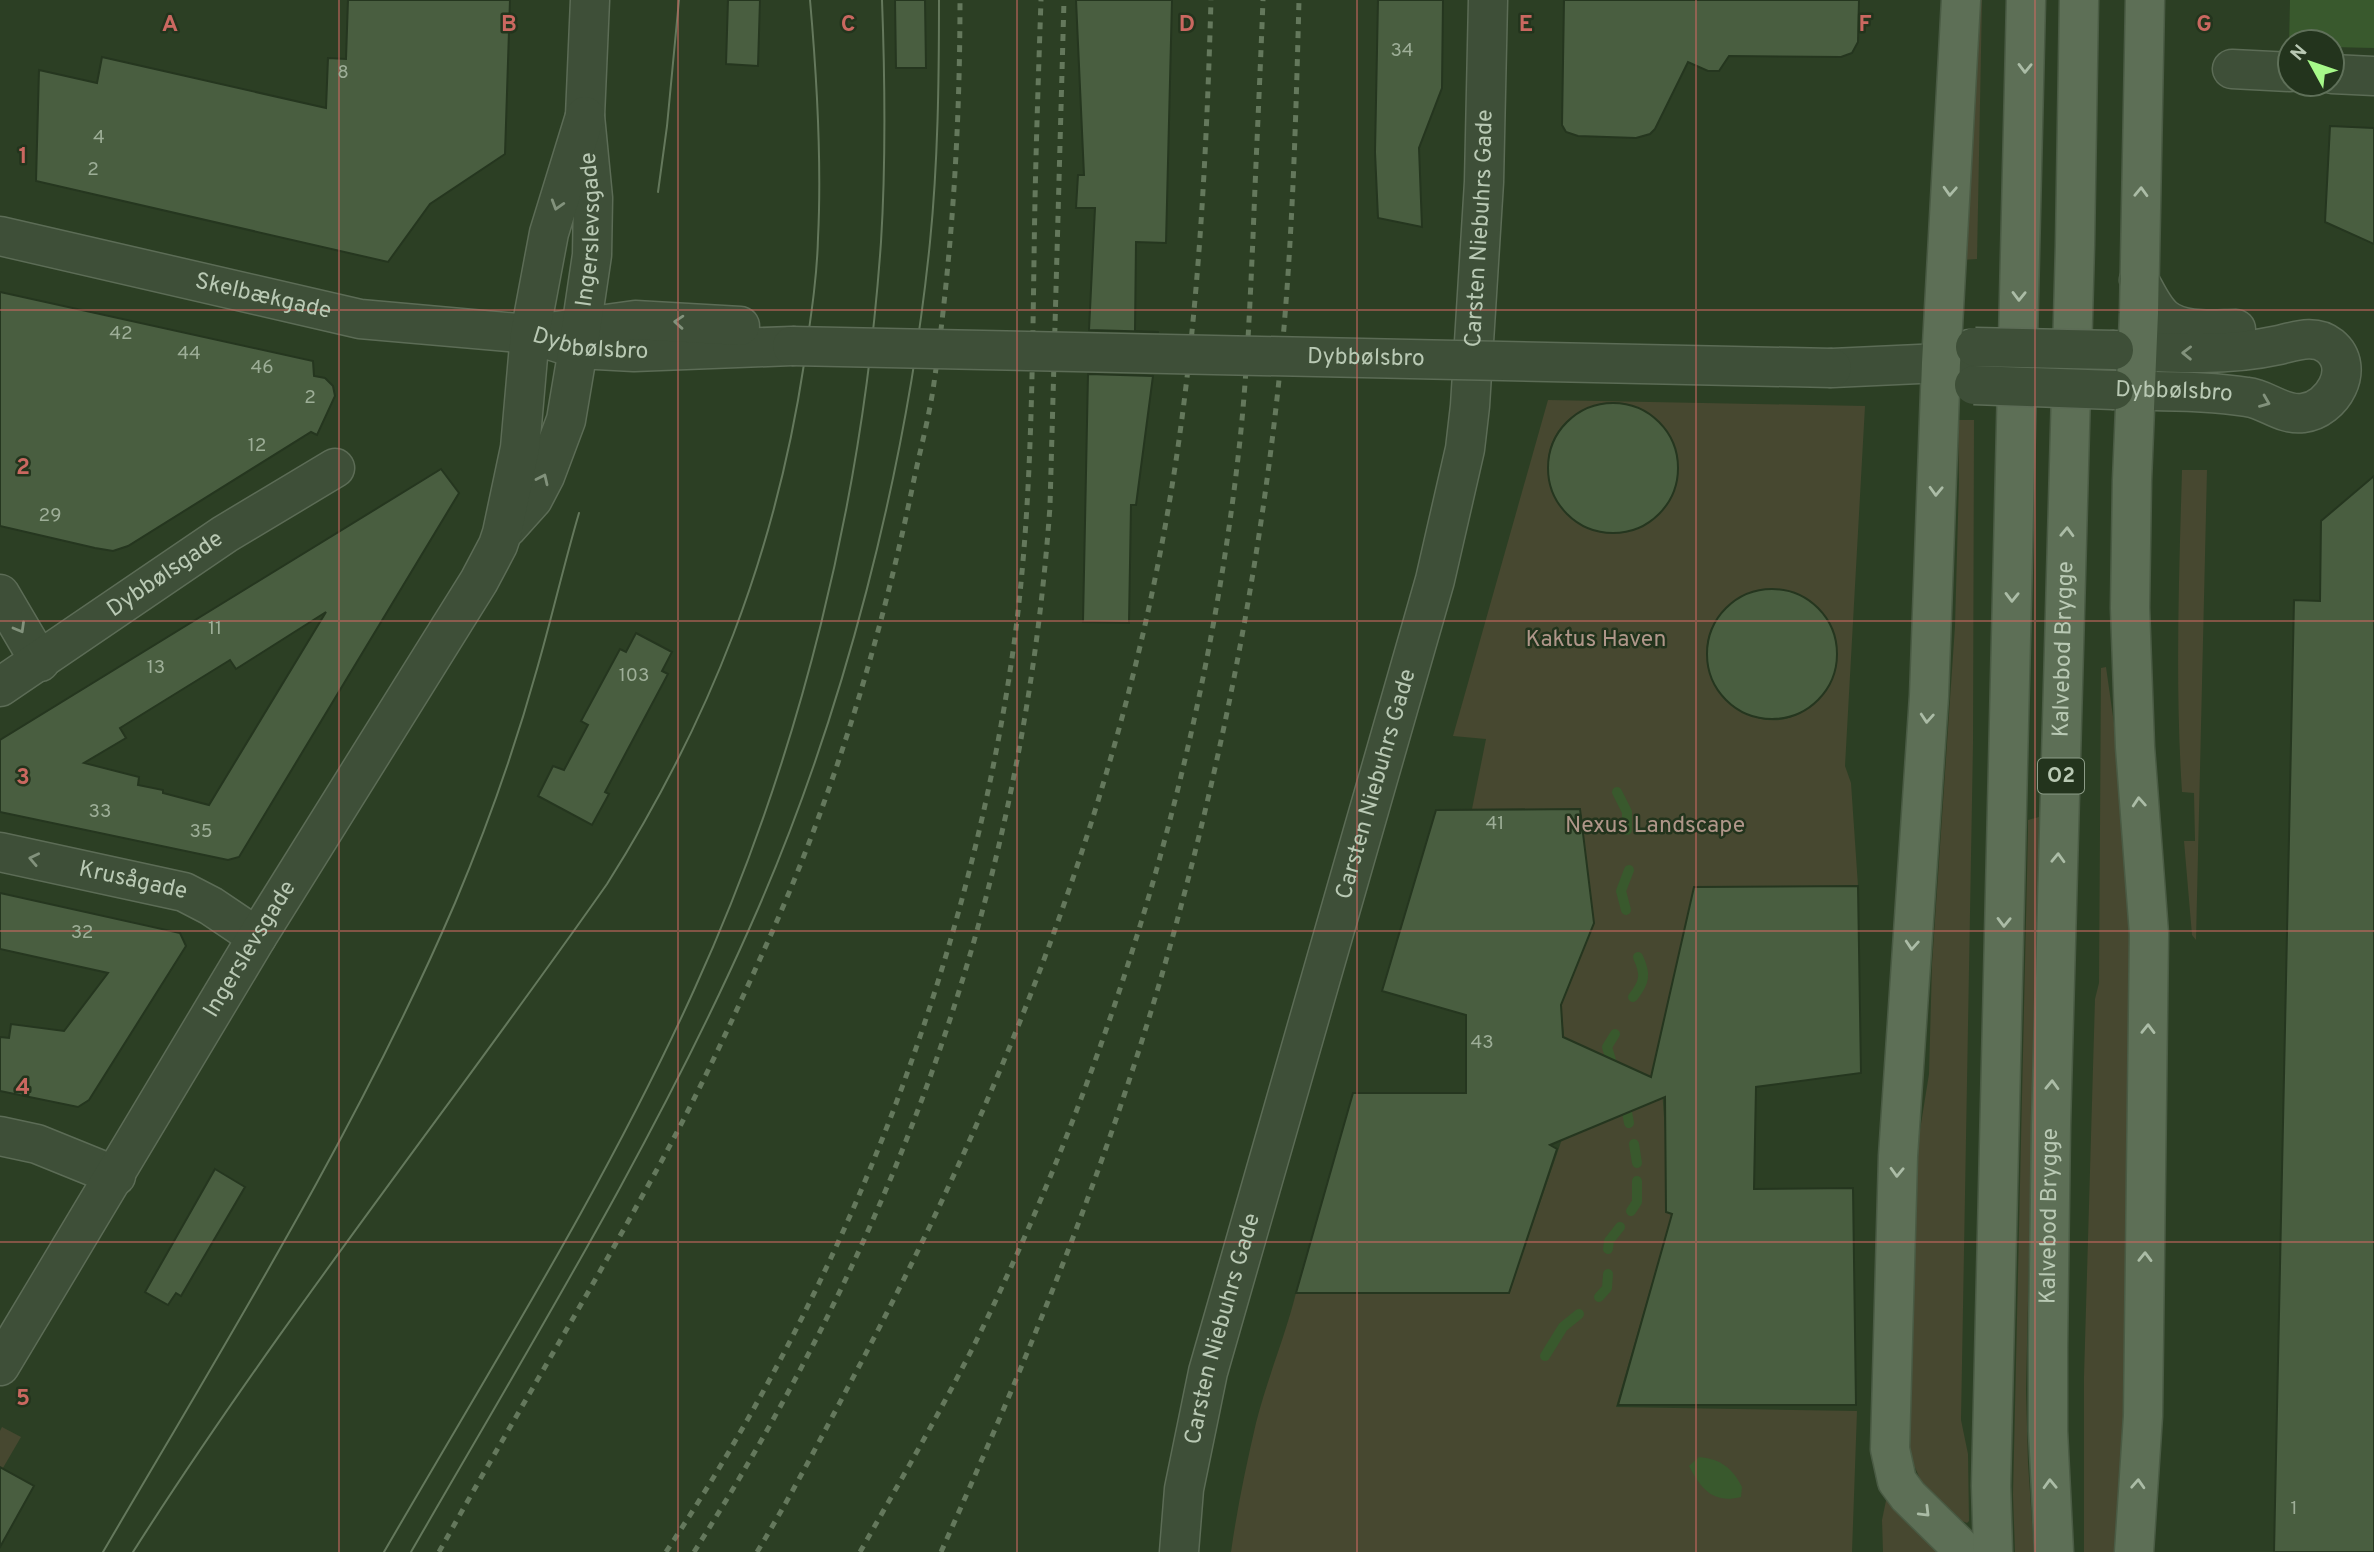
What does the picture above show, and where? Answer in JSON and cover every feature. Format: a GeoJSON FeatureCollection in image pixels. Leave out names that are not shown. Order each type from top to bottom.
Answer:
{"type":"FeatureCollection","features":[{"type":"Feature","properties":{"kind":"main road"},"geometry":{"type":"LineString","coordinates":[[1961,0],[1941,363],[1929,696],[1898,1156],[1890,1448],[1898,1480],[1908,1496],[1965,1552]]}},
{"type":"Feature","properties":{"kind":"main road","name":"O2"},"geometry":{"type":"LineString","coordinates":[[1993,1552],[1991,1486],[2026,0]]}},
{"type":"Feature","properties":{"kind":"main road","name":"Kalvebod Brygge"},"geometry":{"type":"LineString","coordinates":[[2054,1552],[2048,1431],[2048,1320],[2080,0]]}},
{"type":"Feature","properties":{"kind":"main road"},"geometry":{"type":"LineString","coordinates":[[2134,1552],[2143,1416],[2149,934],[2135,747],[2130,608],[2132,480],[2125,391],[2126,350],[2139,280],[2145,0]]}},
{"type":"Feature","properties":{"kind":"street","name":"Ingerslevsgade"},"geometry":{"type":"LineString","coordinates":[[502,533],[533,499],[545,476],[566,420],[580,338],[592,255],[593,198],[585,116],[590,0]]}},
{"type":"Feature","properties":{"kind":"street","name":"Carsten Niebuhrs Gade"},"geometry":{"type":"LineString","coordinates":[[1179,1552],[1184,1489],[1208,1372],[1435,580],[1465,449],[1483,193],[1488,0]]}},
{"type":"Feature","properties":{"kind":"street"},"geometry":{"type":"LineString","coordinates":[[2232,69],[2276,71]]}},
{"type":"Feature","properties":{"kind":"street"},"geometry":{"type":"LineString","coordinates":[[2346,75],[2374,76]]}},
{"type":"Feature","properties":{"kind":"street","name":"Ingerslevsgade"},"geometry":{"type":"LineString","coordinates":[[0,1366],[257,937],[479,581],[498,545],[520,448],[530,334],[549,233],[585,116]]}},
{"type":"Feature","properties":{"kind":"street","name":"Skelbækgade"},"geometry":{"type":"LineString","coordinates":[[0,236],[360,319],[530,334]]}},
{"type":"Feature","properties":{"kind":"street","name":"Dybbølsbro"},"geometry":{"type":"LineString","coordinates":[[1941,363],[1974,385],[2249,397],[2290,412],[2308,412],[2327,401],[2339,384],[2341,365],[2333,348],[2316,339],[2284,328],[2250,330],[2185,327],[2163,317],[2139,280]]}},
{"type":"Feature","properties":{"kind":"street","name":"Dybbølsbro"},"geometry":{"type":"LineString","coordinates":[[530,334],[580,338],[634,352],[792,346],[1832,368],[1941,363],[1975,347],[2236,353],[2316,339]]}},
{"type":"Feature","properties":{"kind":"street","name":"Dybbølsgade"},"geometry":{"type":"LineString","coordinates":[[0,687],[225,534],[335,468]]}},
{"type":"Feature","properties":{"kind":"street"},"geometry":{"type":"LineString","coordinates":[[0,594],[40,662]]}},
{"type":"Feature","properties":{"kind":"street","name":"Krusågade"},"geometry":{"type":"LineString","coordinates":[[0,852],[184,892],[211,906],[257,937]]}},
{"type":"Feature","properties":{"kind":"street"},"geometry":{"type":"LineString","coordinates":[[0,1136],[37,1144],[116,1176]]}},
{"type":"Feature","properties":{"kind":"green space"},"geometry":{"type":"Polygon","coordinates":[[[1975,0],[1982,0],[1977,259],[1961,260],[1975,0]]]}},
{"type":"Feature","properties":{"kind":"green space"},"geometry":{"type":"Polygon","coordinates":[[[1548,400],[1865,406],[1845,766],[1851,783],[1858,886],[1694,888],[1657,1052],[1661,1074],[1671,1217],[1616,1407],[1857,1411],[1852,1552],[1231,1552],[1256,1423],[1296,1293],[1509,1293],[1561,1142],[1570,1099],[1561,1005],[1579,809],[1472,809],[1486,739],[1453,736],[1548,400]],[[1609,403],[1588,408],[1565,423],[1552,444],[1548,467],[1553,490],[1565,511],[1584,526],[1608,533],[1637,528],[1656,516],[1669,499],[1677,472],[1674,448],[1662,426],[1643,410],[1630,405],[1609,403]],[[1768,589],[1728,608],[1709,634],[1708,663],[1720,690],[1742,711],[1770,720],[1800,713],[1828,686],[1836,664],[1837,651],[1831,628],[1818,607],[1799,595],[1768,589]]]}},
{"type":"Feature","properties":{"kind":"green space"},"geometry":{"type":"Polygon","coordinates":[[[1958,420],[1974,420],[1973,744],[1961,1420],[1968,1454],[1967,1523],[1921,1481],[1908,1452],[1916,1155],[1929,1074],[1932,964],[1955,626],[1958,420]]]}},
{"type":"Feature","properties":{"kind":"green space"},"geometry":{"type":"Polygon","coordinates":[[[2182,470],[2207,470],[2196,940],[2192,935],[2184,841],[2195,841],[2194,793],[2182,792],[2179,712],[2182,470]]]}},
{"type":"Feature","properties":{"kind":"green space"},"geometry":{"type":"Polygon","coordinates":[[[2106,667],[2122,780],[2133,941],[2128,1298],[2119,1552],[2084,1552],[2084,1377],[2095,999],[2099,983],[2101,668],[2106,667]]]}},
{"type":"Feature","properties":{"kind":"green space"},"geometry":{"type":"Polygon","coordinates":[[[2039,817],[2026,1390],[2034,1552],[2015,1552],[2013,1495],[2028,820],[2039,817]]]}},
{"type":"Feature","properties":{"kind":"green space"},"geometry":{"type":"Polygon","coordinates":[[[2,1427],[21,1437],[0,1473],[0,1431],[2,1427]]]}},
{"type":"Feature","properties":{"kind":"green space"},"geometry":{"type":"Polygon","coordinates":[[[1888,1491],[1945,1552],[1883,1552],[1882,1520],[1888,1491]]]}},
{"type":"Feature","properties":{"kind":"shaded area"},"geometry":{"type":"Polygon","coordinates":[[[2290,0],[2374,0],[2374,48],[2346,47],[2346,28],[2289,28],[2290,0]]]}},
{"type":"Feature","properties":{"kind":"shaded area"},"geometry":{"type":"Polygon","coordinates":[[[1699,1457],[1720,1462],[1730,1470],[1742,1487],[1741,1497],[1723,1498],[1703,1488],[1689,1466],[1699,1457]]]}},
{"type":"Feature","properties":{"kind":"building"},"geometry":{"type":"Polygon","coordinates":[[[348,0],[510,0],[505,154],[430,204],[388,262],[36,181],[39,70],[97,83],[102,57],[326,108],[328,58],[346,59],[348,0]]]}},
{"type":"Feature","properties":{"kind":"building"},"geometry":{"type":"Polygon","coordinates":[[[728,0],[760,0],[758,66],[726,64],[728,0]]]}},
{"type":"Feature","properties":{"kind":"building"},"geometry":{"type":"Polygon","coordinates":[[[895,0],[925,0],[926,68],[896,68],[895,0]]]}},
{"type":"Feature","properties":{"kind":"building"},"geometry":{"type":"Polygon","coordinates":[[[1076,0],[1172,0],[1166,243],[1136,242],[1135,331],[1159,332],[1089,330],[1095,208],[1076,208],[1078,175],[1084,175],[1076,0]]]}},
{"type":"Feature","properties":{"kind":"building"},"geometry":{"type":"Polygon","coordinates":[[[1378,0],[1443,0],[1442,88],[1419,148],[1422,227],[1378,218],[1375,152],[1378,0]]]}},
{"type":"Feature","properties":{"kind":"building"},"geometry":{"type":"Polygon","coordinates":[[[1564,0],[1859,0],[1858,42],[1852,53],[1841,57],[1729,56],[1719,71],[1708,71],[1688,62],[1650,134],[1636,138],[1578,136],[1566,132],[1562,125],[1564,0]]]}},
{"type":"Feature","properties":{"kind":"building"},"geometry":{"type":"Polygon","coordinates":[[[2330,126],[2374,128],[2374,244],[2325,222],[2330,126]]]}},
{"type":"Feature","properties":{"kind":"building"},"geometry":{"type":"Polygon","coordinates":[[[0,292],[313,361],[314,376],[325,378],[333,386],[335,396],[317,435],[311,432],[128,546],[113,551],[0,526],[0,292]]]}},
{"type":"Feature","properties":{"kind":"building"},"geometry":{"type":"Polygon","coordinates":[[[1088,374],[1153,376],[1136,505],[1131,505],[1129,623],[1083,622],[1088,374]]]}},
{"type":"Feature","properties":{"kind":"building"},"geometry":{"type":"Polygon","coordinates":[[[1613,403],[1638,408],[1659,422],[1673,443],[1678,468],[1673,493],[1659,514],[1638,528],[1613,533],[1588,528],[1567,514],[1553,493],[1548,468],[1553,443],[1567,422],[1588,408],[1613,403]]]}},
{"type":"Feature","properties":{"kind":"building"},"geometry":{"type":"Polygon","coordinates":[[[441,469],[459,493],[239,857],[228,860],[0,812],[0,740],[441,469]],[[326,612],[236,669],[230,660],[120,728],[126,738],[84,763],[139,777],[138,785],[209,805],[326,612]]]}},
{"type":"Feature","properties":{"kind":"building"},"geometry":{"type":"Polygon","coordinates":[[[2374,476],[2374,1552],[2274,1552],[2294,600],[2320,601],[2321,521],[2374,476]]]}},
{"type":"Feature","properties":{"kind":"building"},"geometry":{"type":"Polygon","coordinates":[[[1772,589],[1797,594],[1818,608],[1832,629],[1837,654],[1832,679],[1818,700],[1797,714],[1772,719],[1747,714],[1726,700],[1712,679],[1707,654],[1712,629],[1726,608],[1747,594],[1772,589]]]}},
{"type":"Feature","properties":{"kind":"building"},"geometry":{"type":"Polygon","coordinates":[[[636,633],[672,652],[662,671],[668,674],[605,792],[609,794],[592,825],[538,796],[553,766],[564,770],[588,725],[581,721],[620,649],[626,652],[636,633]]]}},
{"type":"Feature","properties":{"kind":"building"},"geometry":{"type":"Polygon","coordinates":[[[1580,809],[1594,923],[1561,1005],[1563,1037],[1651,1077],[1694,887],[1858,886],[1861,1073],[1756,1087],[1754,1189],[1853,1188],[1856,1405],[1618,1405],[1672,1214],[1666,1212],[1665,1097],[1550,1145],[1557,1149],[1509,1293],[1296,1293],[1353,1093],[1466,1093],[1466,1015],[1382,991],[1436,810],[1580,809]]]}},
{"type":"Feature","properties":{"kind":"building"},"geometry":{"type":"Polygon","coordinates":[[[0,893],[180,933],[186,946],[89,1100],[78,1107],[0,1091],[0,1037],[9,1038],[11,1024],[64,1031],[108,973],[0,949],[0,893]]]}},
{"type":"Feature","properties":{"kind":"building"},"geometry":{"type":"Polygon","coordinates":[[[215,1169],[245,1187],[181,1296],[176,1293],[168,1305],[145,1292],[215,1169]]]}},
{"type":"Feature","properties":{"kind":"building"},"geometry":{"type":"Polygon","coordinates":[[[0,1467],[34,1486],[0,1547],[0,1467]]]}},
{"type":"Feature","properties":{"kind":"waterway"},"geometry":{"type":"LineString","coordinates":[[1617,792],[1627,812],[1627,830]]}},
{"type":"Feature","properties":{"kind":"waterway"},"geometry":{"type":"LineString","coordinates":[[1626,910],[1621,891],[1629,870]]}},
{"type":"Feature","properties":{"kind":"waterway"},"geometry":{"type":"LineString","coordinates":[[1633,997],[1643,978],[1638,957]]}},
{"type":"Feature","properties":{"kind":"waterway"},"geometry":{"type":"LineString","coordinates":[[1614,1070],[1607,1047],[1615,1034]]}},
{"type":"Feature","properties":{"kind":"waterway"},"geometry":{"type":"LineString","coordinates":[[1625,1102],[1629,1123]]}},
{"type":"Feature","properties":{"kind":"waterway"},"geometry":{"type":"LineString","coordinates":[[1634,1144],[1637,1163]]}},
{"type":"Feature","properties":{"kind":"waterway"},"geometry":{"type":"LineString","coordinates":[[1631,1211],[1637,1202],[1637,1181]]}},
{"type":"Feature","properties":{"kind":"waterway"},"geometry":{"type":"LineString","coordinates":[[1608,1249],[1609,1241],[1620,1227]]}},
{"type":"Feature","properties":{"kind":"waterway"},"geometry":{"type":"LineString","coordinates":[[1599,1297],[1607,1288],[1608,1274]]}},
{"type":"Feature","properties":{"kind":"waterway"},"geometry":{"type":"LineString","coordinates":[[1545,1356],[1563,1327],[1579,1314]]}},
{"type":"Feature","properties":{"kind":"tram line"},"geometry":{"type":"LineString","coordinates":[[658,192],[679,0]]}},
{"type":"Feature","properties":{"kind":"tram line"},"geometry":{"type":"LineString","coordinates":[[133,1552],[189,1466],[306,1298],[607,884],[644,823],[707,698],[756,569],[775,503],[804,364],[815,285],[819,208],[818,119],[810,0]]}},
{"type":"Feature","properties":{"kind":"tram line"},"geometry":{"type":"LineString","coordinates":[[384,1552],[546,1275],[660,1063],[732,901],[766,810],[821,624],[842,530],[859,434],[872,338],[883,212],[882,0]]}},
{"type":"Feature","properties":{"kind":"tram line"},"geometry":{"type":"LineString","coordinates":[[411,1552],[589,1244],[673,1087],[750,927],[814,764],[842,679],[866,592],[905,416],[933,212],[938,121],[939,0]]}},
{"type":"Feature","properties":{"kind":"tram line"},"geometry":{"type":"LineString","coordinates":[[103,1552],[289,1233],[377,1070],[417,987],[467,874],[510,758],[579,513]]}},
{"type":"Feature","properties":{"kind":"railway"},"geometry":{"type":"LineString","coordinates":[[439,1552],[681,1125],[764,950],[832,781],[884,607],[932,396],[946,288],[954,192],[960,0]]}},
{"type":"Feature","properties":{"kind":"railway"},"geometry":{"type":"LineString","coordinates":[[666,1552],[731,1448],[790,1341],[843,1231],[891,1118],[932,1002],[966,884],[994,765],[1014,644],[1024,549],[1031,405],[1041,0]]}},
{"type":"Feature","properties":{"kind":"railway"},"geometry":{"type":"LineString","coordinates":[[694,1552],[767,1430],[833,1306],[890,1180],[939,1052],[980,920],[1012,786],[1035,648],[1050,506],[1064,0]]}},
{"type":"Feature","properties":{"kind":"railway"},"geometry":{"type":"LineString","coordinates":[[757,1552],[856,1372],[957,1167],[1045,956],[1083,848],[1116,739],[1144,628],[1167,516],[1186,388],[1203,194],[1211,0]]}},
{"type":"Feature","properties":{"kind":"railway"},"geometry":{"type":"LineString","coordinates":[[860,1552],[970,1352],[1033,1218],[1115,1003],[1150,892],[1180,781],[1205,668],[1225,554],[1240,440],[1249,313],[1263,0]]}},
{"type":"Feature","properties":{"kind":"railway"},"geometry":{"type":"LineString","coordinates":[[941,1552],[1065,1259],[1119,1109],[1188,881],[1224,728],[1253,573],[1275,417],[1289,254],[1299,0]]}},
{"type":"Feature","properties":{"kind":"park label","name":"Kaktus Haven"},"geometry":{"type":"Point","coordinates":[1596,640]}},
{"type":"Feature","properties":{"kind":"park label","name":"Nexus Landscape"},"geometry":{"type":"Point","coordinates":[1655,826]}}]}
